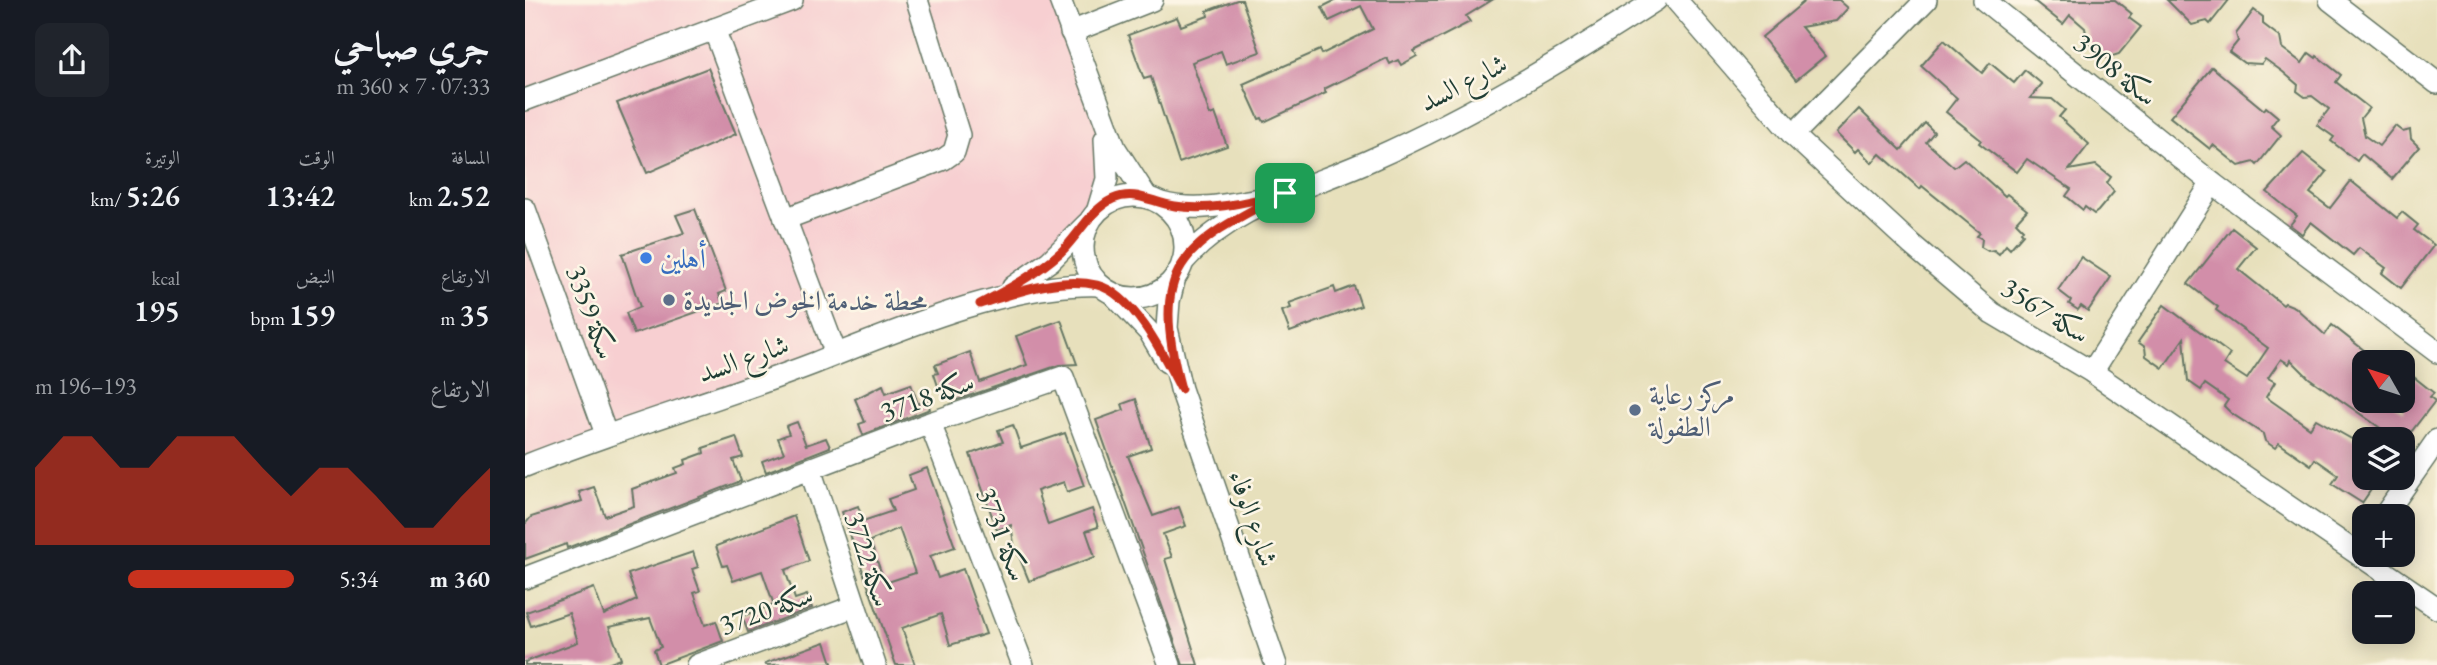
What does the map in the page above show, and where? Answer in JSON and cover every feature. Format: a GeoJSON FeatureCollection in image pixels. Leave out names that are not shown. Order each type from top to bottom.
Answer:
{"type":"FeatureCollection","features":[{"type":"Feature","properties":{"kind":"street"},"geometry":{"type":"LineString","coordinates":[[525,100],[792,0]]}},
{"type":"Feature","properties":{"kind":"street"},"geometry":{"type":"LineString","coordinates":[[785,219],[944,159],[954,152],[959,135],[917,0]]}},
{"type":"Feature","properties":{"kind":"street"},"geometry":{"type":"LineString","coordinates":[[1060,0],[1100,113],[1124,165],[1153,200],[1174,214],[1182,229],[1185,245],[1179,270],[1163,289],[1147,296],[1130,298],[1106,290],[1088,272],[1083,256],[1083,238],[1108,169],[1100,113]]}},
{"type":"Feature","properties":{"kind":"street"},"geometry":{"type":"LineString","coordinates":[[1071,32],[1152,0]]}},
{"type":"Feature","properties":{"kind":"street","name":"شارع السد"},"geometry":{"type":"LineString","coordinates":[[1179,270],[1212,233],[1285,193],[1373,159],[1545,72],[1656,0]]}},
{"type":"Feature","properties":{"kind":"street","name":"سكة 3567"},"geometry":{"type":"LineString","coordinates":[[1676,0],[1793,135],[1912,246],[1992,313],[2092,372],[2352,543]]}},
{"type":"Feature","properties":{"kind":"street"},"geometry":{"type":"LineString","coordinates":[[1793,135],[1926,0]]}},
{"type":"Feature","properties":{"kind":"street","name":"سكة 3908"},"geometry":{"type":"LineString","coordinates":[[1984,0],[2213,183],[2437,352]]}},
{"type":"Feature","properties":{"kind":"street"},"geometry":{"type":"LineString","coordinates":[[2329,0],[2437,83]]}},
{"type":"Feature","properties":{"kind":"street"},"geometry":{"type":"LineString","coordinates":[[715,29],[836,354]]}},
{"type":"Feature","properties":{"kind":"street"},"geometry":{"type":"LineString","coordinates":[[2092,372],[2213,183]]}},
{"type":"Feature","properties":{"kind":"street","name":"شارع السد"},"geometry":{"type":"LineString","coordinates":[[1153,200],[1184,207],[1214,207],[1285,193]]}},
{"type":"Feature","properties":{"kind":"street"},"geometry":{"type":"LineString","coordinates":[[1093,216],[1112,200],[1129,195],[1153,200]]}},
{"type":"Feature","properties":{"kind":"street","name":"سكة 3359"},"geometry":{"type":"LineString","coordinates":[[525,209],[606,434]]}},
{"type":"Feature","properties":{"kind":"street","name":"شارع السد"},"geometry":{"type":"LineString","coordinates":[[980,304],[1037,272],[1093,216]]}},
{"type":"Feature","properties":{"kind":"street","name":"شارع الوفاء"},"geometry":{"type":"LineString","coordinates":[[1179,270],[1169,302],[1167,328],[1181,389],[1276,665]]}},
{"type":"Feature","properties":{"kind":"street","name":"شارع السد"},"geometry":{"type":"LineString","coordinates":[[525,466],[606,434],[980,304],[1045,287],[1106,290]]}},
{"type":"Feature","properties":{"kind":"street","name":"شارع الوفاء"},"geometry":{"type":"LineString","coordinates":[[1106,290],[1154,340],[1181,389]]}},
{"type":"Feature","properties":{"kind":"street","name":"سكة 3718"},"geometry":{"type":"LineString","coordinates":[[525,578],[930,423],[1063,377],[1170,665]]}},
{"type":"Feature","properties":{"kind":"street","name":"سكة 3731"},"geometry":{"type":"LineString","coordinates":[[930,423],[1023,665]]}},
{"type":"Feature","properties":{"kind":"street"},"geometry":{"type":"LineString","coordinates":[[2392,504],[2437,440]]}},
{"type":"Feature","properties":{"kind":"street","name":"سكة 3722"},"geometry":{"type":"LineString","coordinates":[[810,469],[875,665]]}},
{"type":"Feature","properties":{"kind":"street","name":"سكة 3567"},"geometry":{"type":"LineString","coordinates":[[2384,567],[2437,608]]}},
{"type":"Feature","properties":{"kind":"street","name":"سكة 3720"},"geometry":{"type":"LineString","coordinates":[[697,665],[855,606]]}},
{"type":"Feature","properties":{"kind":"shaded area"},"geometry":{"type":"Polygon","coordinates":[[[525,0],[1060,0],[1107,153],[1098,209],[1024,281],[525,466],[525,0]]]}},
{"type":"Feature","properties":{"kind":"building"},"geometry":{"type":"Polygon","coordinates":[[[1242,0],[1260,52],[1226,64],[1221,51],[1192,62],[1210,115],[1215,113],[1227,146],[1179,163],[1151,77],[1144,79],[1128,35],[1177,17],[1181,26],[1208,16],[1207,11],[1242,0]]]}},
{"type":"Feature","properties":{"kind":"building"},"geometry":{"type":"Polygon","coordinates":[[[1336,0],[1492,0],[1466,16],[1470,22],[1414,51],[1417,56],[1401,65],[1398,60],[1390,64],[1387,58],[1324,89],[1326,93],[1264,122],[1262,118],[1259,119],[1243,84],[1320,50],[1322,54],[1373,29],[1361,6],[1329,21],[1322,7],[1336,0]]]}},
{"type":"Feature","properties":{"kind":"building"},"geometry":{"type":"Polygon","coordinates":[[[1806,0],[1839,0],[1848,8],[1836,21],[1801,27],[1825,56],[1796,80],[1762,37],[1806,0]]]}},
{"type":"Feature","properties":{"kind":"building"},"geometry":{"type":"Polygon","coordinates":[[[2033,0],[2115,0],[2132,14],[2129,18],[2141,27],[2119,54],[2106,58],[2088,44],[2085,28],[2070,15],[2063,24],[2033,0]]]}},
{"type":"Feature","properties":{"kind":"building"},"geometry":{"type":"Polygon","coordinates":[[[2167,0],[2229,0],[2210,24],[2207,21],[2192,25],[2167,0]]]}},
{"type":"Feature","properties":{"kind":"building"},"geometry":{"type":"Polygon","coordinates":[[[2254,10],[2263,17],[2263,24],[2280,37],[2282,48],[2302,63],[2309,53],[2341,75],[2336,82],[2369,108],[2361,118],[2365,136],[2379,146],[2395,126],[2403,132],[2410,130],[2411,139],[2419,147],[2392,179],[2362,154],[2357,161],[2331,141],[2334,137],[2317,125],[2329,109],[2312,96],[2305,97],[2297,91],[2298,85],[2283,72],[2265,59],[2261,64],[2244,63],[2229,52],[2238,41],[2236,34],[2254,10]]]}},
{"type":"Feature","properties":{"kind":"building"},"geometry":{"type":"Polygon","coordinates":[[[1944,40],[1982,73],[1990,63],[2014,83],[2025,70],[2042,84],[2030,98],[2052,99],[2065,110],[2059,117],[2089,144],[2069,170],[2096,165],[2111,177],[2107,183],[2114,192],[2098,211],[2094,214],[2085,207],[2083,210],[2066,196],[2071,189],[2027,159],[2017,172],[1979,143],[1981,140],[1946,112],[1957,98],[1921,66],[1944,40]]]}},
{"type":"Feature","properties":{"kind":"building"},"geometry":{"type":"Polygon","coordinates":[[[2212,67],[2264,110],[2266,107],[2278,117],[2271,126],[2281,135],[2257,165],[2254,162],[2239,166],[2213,145],[2210,149],[2170,117],[2212,67]]]}},
{"type":"Feature","properties":{"kind":"building"},"geometry":{"type":"Polygon","coordinates":[[[708,68],[736,134],[647,173],[617,103],[708,68]]]}},
{"type":"Feature","properties":{"kind":"building"},"geometry":{"type":"Polygon","coordinates":[[[1859,109],[1901,150],[1925,123],[1934,132],[1926,142],[1954,167],[1964,159],[2005,196],[2007,194],[2027,210],[2016,222],[2023,229],[2023,234],[2010,249],[2006,245],[1999,254],[1994,250],[1988,251],[1981,247],[1982,239],[1977,236],[1980,233],[1922,186],[1920,189],[1880,154],[1872,163],[1858,149],[1855,152],[1836,133],[1859,109]]]}},
{"type":"Feature","properties":{"kind":"building"},"geometry":{"type":"Polygon","coordinates":[[[2303,153],[2327,172],[2310,193],[2330,208],[2351,181],[2397,218],[2402,212],[2418,225],[2414,230],[2434,245],[2401,288],[2382,273],[2386,268],[2359,248],[2353,255],[2311,222],[2302,234],[2290,225],[2297,216],[2267,192],[2303,153]]]}},
{"type":"Feature","properties":{"kind":"building"},"geometry":{"type":"Polygon","coordinates":[[[695,209],[726,291],[719,294],[723,303],[634,334],[626,313],[640,307],[622,254],[684,233],[676,215],[695,209]]]}},
{"type":"Feature","properties":{"kind":"building"},"geometry":{"type":"Polygon","coordinates":[[[2232,228],[2256,247],[2238,269],[2283,305],[2285,303],[2295,307],[2325,335],[2332,325],[2364,350],[2352,350],[2352,408],[2309,378],[2291,360],[2289,364],[2281,359],[2268,378],[2275,382],[2266,397],[2310,428],[2316,419],[2352,439],[2352,490],[2371,490],[2362,503],[2332,484],[2338,475],[2315,459],[2311,465],[2279,443],[2275,448],[2265,441],[2263,434],[2224,406],[2228,400],[2205,384],[2201,390],[2188,381],[2184,338],[2163,368],[2146,356],[2145,347],[2138,342],[2164,305],[2230,354],[2224,364],[2247,379],[2268,348],[2216,310],[2218,307],[2188,284],[2232,228]]]}},
{"type":"Feature","properties":{"kind":"building"},"geometry":{"type":"Polygon","coordinates":[[[2081,257],[2111,277],[2088,311],[2081,306],[2078,310],[2069,304],[2071,300],[2058,290],[2081,257]]]}},
{"type":"Feature","properties":{"kind":"building"},"geometry":{"type":"Polygon","coordinates":[[[1354,286],[1361,306],[1290,332],[1282,311],[1291,308],[1289,303],[1334,287],[1336,293],[1354,286]]]}},
{"type":"Feature","properties":{"kind":"building"},"geometry":{"type":"Polygon","coordinates":[[[1061,320],[1077,364],[1059,365],[957,400],[953,388],[940,392],[934,374],[938,373],[935,365],[970,352],[980,382],[1027,365],[1016,336],[1061,320]]]}},
{"type":"Feature","properties":{"kind":"building"},"geometry":{"type":"Polygon","coordinates":[[[2415,378],[2434,393],[2430,397],[2435,401],[2415,427],[2379,427],[2359,413],[2415,413],[2415,378]]]}},
{"type":"Feature","properties":{"kind":"building"},"geometry":{"type":"Polygon","coordinates":[[[911,384],[918,404],[927,400],[930,409],[863,435],[859,424],[865,422],[855,399],[883,385],[886,393],[911,384]]]}},
{"type":"Feature","properties":{"kind":"building"},"geometry":{"type":"Polygon","coordinates":[[[1136,399],[1151,448],[1128,456],[1153,516],[1179,507],[1186,526],[1163,534],[1172,557],[1165,559],[1198,665],[1183,665],[1096,420],[1124,410],[1122,404],[1136,399]]]}},
{"type":"Feature","properties":{"kind":"building"},"geometry":{"type":"Polygon","coordinates":[[[797,422],[806,445],[826,438],[830,447],[766,472],[762,461],[784,453],[778,438],[789,434],[786,426],[797,422]]]}},
{"type":"Feature","properties":{"kind":"building"},"geometry":{"type":"Polygon","coordinates":[[[1013,425],[1021,448],[1065,433],[1084,486],[1067,492],[1064,482],[1037,491],[1048,525],[1092,509],[1098,527],[1086,531],[1095,557],[1029,581],[1014,544],[1011,525],[997,530],[970,454],[1003,442],[998,430],[1013,425]]]}},
{"type":"Feature","properties":{"kind":"building"},"geometry":{"type":"Polygon","coordinates":[[[736,437],[743,457],[733,460],[741,481],[567,548],[566,544],[525,559],[525,524],[531,517],[582,501],[579,492],[594,487],[605,516],[634,506],[632,489],[677,473],[675,468],[686,464],[685,460],[704,453],[703,448],[736,437]]]}},
{"type":"Feature","properties":{"kind":"building"},"geometry":{"type":"Polygon","coordinates":[[[927,468],[955,547],[930,556],[938,578],[963,569],[986,634],[950,645],[941,614],[902,628],[915,665],[896,665],[842,512],[858,506],[863,521],[893,511],[888,499],[914,490],[909,475],[927,468]],[[899,528],[870,541],[885,583],[915,573],[899,528]]]}},
{"type":"Feature","properties":{"kind":"building"},"geometry":{"type":"Polygon","coordinates":[[[794,516],[809,561],[785,570],[795,599],[807,595],[812,608],[748,632],[742,616],[774,605],[762,571],[733,581],[727,565],[723,566],[716,546],[794,516]]]}},
{"type":"Feature","properties":{"kind":"building"},"geometry":{"type":"Polygon","coordinates":[[[693,552],[698,567],[692,569],[700,591],[694,593],[705,625],[716,621],[723,641],[659,665],[654,650],[661,647],[650,618],[609,627],[621,659],[605,665],[525,665],[525,662],[578,642],[569,613],[531,626],[526,612],[594,588],[604,615],[637,600],[628,574],[693,552]]]}},
{"type":"Feature","properties":{"kind":"building"},"geometry":{"type":"Polygon","coordinates":[[[825,642],[832,663],[765,663],[825,642]]]}},
{"type":"Feature","properties":{"kind":"place","name":"أهلين"},"geometry":{"type":"Point","coordinates":[646,258]}},
{"type":"Feature","properties":{"kind":"place","name":"محطة خدمة الخوض الجديدة"},"geometry":{"type":"Point","coordinates":[669,300]}},
{"type":"Feature","properties":{"kind":"place","name":"مركز رعاية الطفولة"},"geometry":{"type":"Point","coordinates":[1635,410]}},
{"type":"Feature","properties":{"kind":"route"},"geometry":{"type":"LineString","coordinates":[[1285,193],[1212,233],[1183,262],[1175,277],[1167,314],[1168,341],[1181,389],[1150,333],[1122,302],[1099,285],[1045,287],[980,304],[1037,272],[1076,237],[1098,209],[1112,200],[1129,195],[1146,196],[1173,206],[1197,208],[1229,205],[1285,193]]}}]}
